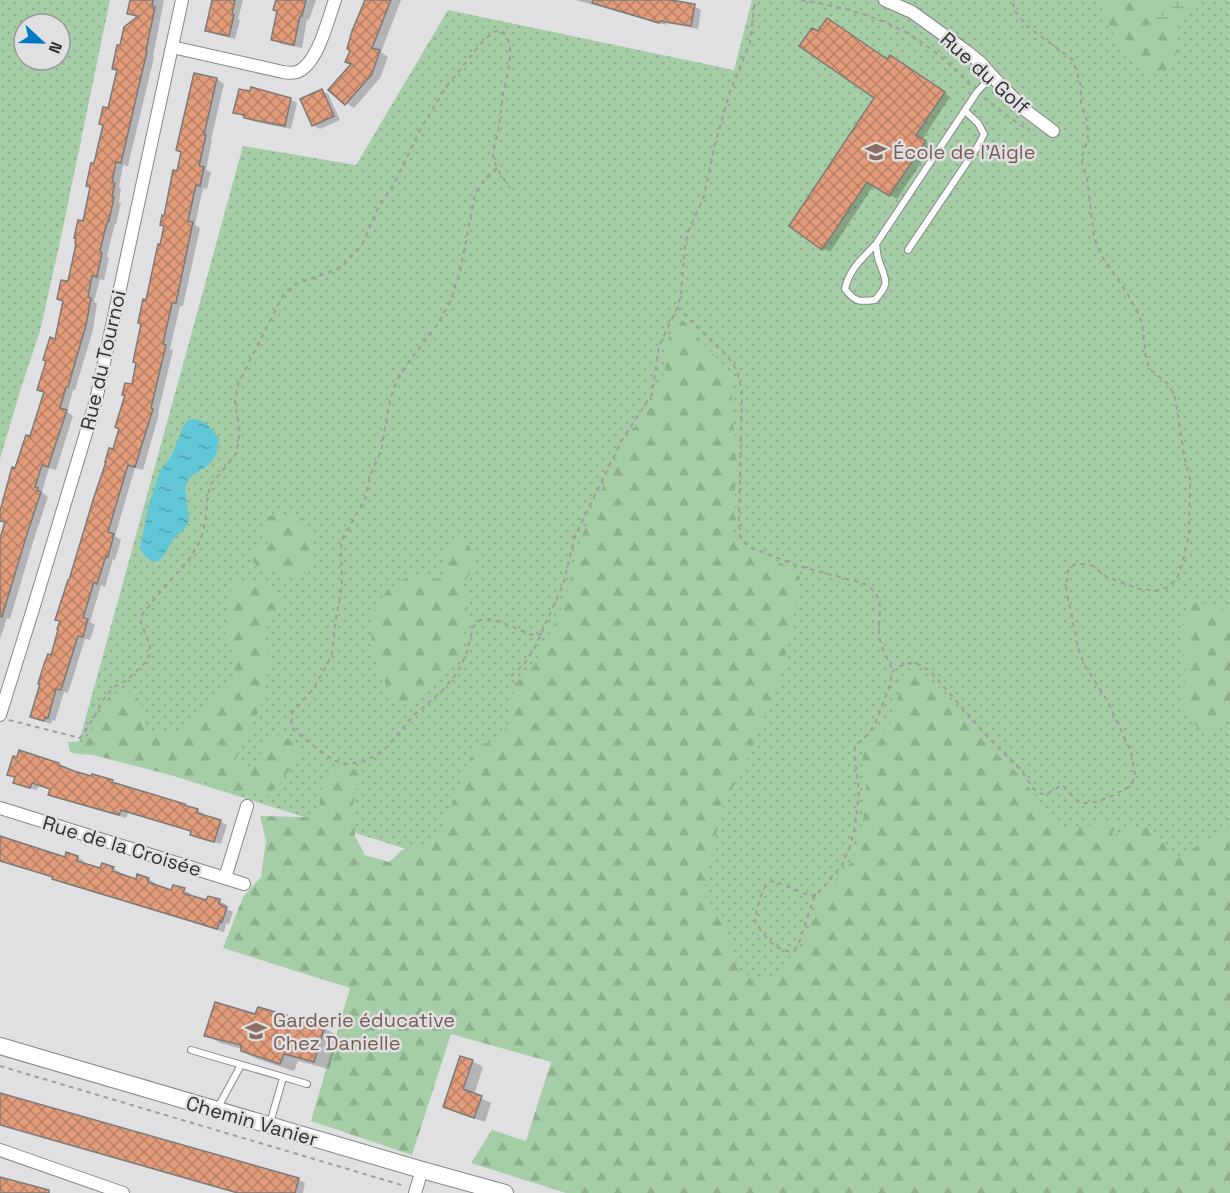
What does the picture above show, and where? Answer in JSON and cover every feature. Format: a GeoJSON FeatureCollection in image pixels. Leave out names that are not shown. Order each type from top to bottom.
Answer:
{"type":"FeatureCollection","features":[{"type":"Feature","properties":{"kind":"main road","name":"Chemin Vanier"},"geometry":{"type":"LineString","coordinates":[[0,1046],[505,1193]]}},
{"type":"Feature","properties":{"kind":"street","name":"Rue du Tournoi"},"geometry":{"type":"LineString","coordinates":[[0,717],[96,400],[182,0]]}},
{"type":"Feature","properties":{"kind":"street"},"geometry":{"type":"LineString","coordinates":[[172,47],[283,72],[297,72],[313,57],[335,0]]}},
{"type":"Feature","properties":{"kind":"street","name":"Rue du Golf"},"geometry":{"type":"LineString","coordinates":[[885,0],[912,12],[966,51],[982,64],[1025,110],[1053,131]]}},
{"type":"Feature","properties":{"kind":"street"},"geometry":{"type":"LineString","coordinates":[[225,878],[247,806]]}},
{"type":"Feature","properties":{"kind":"street","name":"Rue de la Croisée"},"geometry":{"type":"LineString","coordinates":[[0,808],[244,884]]}},
{"type":"Feature","properties":{"kind":"street"},"geometry":{"type":"LineString","coordinates":[[0,1150],[123,1193]]}},
{"type":"Feature","properties":{"kind":"street"},"geometry":{"type":"LineString","coordinates":[[416,1191],[422,1170]]}},
{"type":"Feature","properties":{"kind":"lane"},"geometry":{"type":"LineString","coordinates":[[876,244],[879,262],[886,276],[884,290],[875,300],[862,302],[852,298],[845,289],[847,277],[876,244],[977,92],[992,76]]}},
{"type":"Feature","properties":{"kind":"lane"},"geometry":{"type":"LineString","coordinates":[[908,250],[984,134],[978,123],[965,111]]}},
{"type":"Feature","properties":{"kind":"lane"},"geometry":{"type":"LineString","coordinates":[[191,1050],[307,1084]]}},
{"type":"Feature","properties":{"kind":"lane"},"geometry":{"type":"LineString","coordinates":[[216,1110],[241,1065]]}},
{"type":"Feature","properties":{"kind":"lane"},"geometry":{"type":"LineString","coordinates":[[269,1125],[283,1078]]}},
{"type":"Feature","properties":{"kind":"path"},"geometry":{"type":"LineString","coordinates":[[511,676],[525,663],[536,647],[563,585],[575,536],[622,440],[650,399],[654,387],[659,346],[681,296],[688,232],[704,196],[715,144],[727,103],[750,42],[755,0]]}},
{"type":"Feature","properties":{"kind":"path"},"geometry":{"type":"LineString","coordinates":[[801,0],[849,9],[903,30],[941,57],[977,92],[1016,122],[1028,129],[1037,119]]}},
{"type":"Feature","properties":{"kind":"path"},"geometry":{"type":"LineString","coordinates":[[893,671],[908,663],[918,663],[930,671],[987,736],[1021,770],[1039,793],[1044,795],[1062,785],[1075,799],[1082,803],[1091,803],[1119,792],[1132,785],[1135,775],[1131,752],[1107,700],[1078,648],[1066,588],[1068,572],[1075,564],[1086,564],[1095,567],[1105,576],[1139,590],[1156,591],[1168,587],[1177,578],[1189,536],[1190,479],[1173,392],[1167,383],[1149,369],[1142,322],[1101,255],[1094,237],[1087,178],[1081,159],[1088,139],[1087,120],[1081,103],[1081,86],[1073,60],[1028,27],[1014,10],[1013,0]]}},
{"type":"Feature","properties":{"kind":"path"},"geometry":{"type":"LineString","coordinates":[[0,717],[80,738],[102,701],[114,687],[127,680],[146,662],[150,653],[150,645],[141,623],[141,616],[190,558],[201,538],[211,483],[234,457],[237,450],[240,432],[235,400],[238,384],[284,294],[296,284],[340,268],[362,245],[378,208],[395,182],[420,130],[446,87],[483,41],[500,30],[507,35],[509,40],[510,63],[493,151],[497,168],[510,188]]}},
{"type":"Feature","properties":{"kind":"path"},"geometry":{"type":"LineString","coordinates":[[497,168],[483,181],[474,199],[460,272],[450,302],[437,325],[404,369],[392,391],[383,443],[370,475],[368,491],[340,548],[342,586],[332,654],[314,688],[292,713],[291,725],[294,730],[335,761],[348,764],[365,761],[386,748],[413,716],[448,684],[463,663],[473,627],[480,620],[490,619],[503,622],[532,635],[542,634]]}},
{"type":"Feature","properties":{"kind":"path"},"geometry":{"type":"LineString","coordinates":[[677,307],[727,356],[734,364],[740,378],[742,393],[740,537],[752,548],[864,584],[873,589],[879,598],[879,639],[893,671],[888,691],[874,726],[858,743],[854,751],[859,791],[851,844],[842,865],[814,898],[798,946],[793,951],[786,951],[768,939],[755,921],[762,894],[769,882],[774,881],[808,895],[816,895]]}},
{"type":"Feature","properties":{"kind":"path"},"geometry":{"type":"LineString","coordinates":[[0,1066],[416,1191]]}},
{"type":"Feature","properties":{"kind":"green space"},"geometry":{"type":"Polygon","coordinates":[[[0,0],[110,0],[40,331],[0,459],[0,0]]]}},
{"type":"Feature","properties":{"kind":"green space"},"geometry":{"type":"Polygon","coordinates":[[[752,0],[1230,0],[1230,1011],[846,1067],[451,863],[78,746],[243,146],[356,165],[448,10],[734,70],[752,0]]]}},
{"type":"Feature","properties":{"kind":"green space"},"geometry":{"type":"Polygon","coordinates":[[[1103,0],[1155,0],[1153,18],[1174,23],[1178,51],[1164,73],[1148,72],[1126,57],[1109,25],[1103,10],[1103,0]]]}},
{"type":"Feature","properties":{"kind":"green space"},"geometry":{"type":"Polygon","coordinates":[[[1155,0],[1195,0],[1174,23],[1153,19],[1155,0]]]}},
{"type":"Feature","properties":{"kind":"green space"},"geometry":{"type":"Polygon","coordinates":[[[680,317],[733,376],[731,412],[736,443],[734,538],[749,549],[795,569],[800,578],[784,667],[752,749],[722,809],[703,894],[726,922],[732,961],[754,982],[776,979],[801,952],[821,896],[853,860],[864,815],[866,785],[862,753],[875,736],[890,725],[897,703],[901,677],[912,670],[923,675],[939,687],[987,745],[1017,773],[1064,831],[1117,818],[1112,836],[1144,825],[1179,858],[1230,829],[1230,1193],[566,1193],[471,1163],[492,1130],[526,1141],[551,1062],[451,1034],[412,1155],[311,1121],[350,988],[223,948],[243,897],[261,877],[266,841],[260,816],[319,816],[321,790],[331,766],[358,770],[358,785],[353,804],[355,836],[365,855],[389,862],[402,850],[431,846],[445,821],[476,745],[497,741],[508,726],[515,683],[534,666],[564,603],[581,539],[600,492],[625,443],[656,393],[665,370],[669,337],[680,317]]]}},
{"type":"Feature","properties":{"kind":"green space"},"geometry":{"type":"Polygon","coordinates":[[[292,513],[299,516],[311,536],[313,553],[308,568],[304,574],[292,574],[270,571],[258,566],[254,563],[250,553],[270,542],[271,537],[264,530],[263,522],[269,516],[292,513]]]}},
{"type":"Feature","properties":{"kind":"green space"},"geometry":{"type":"Polygon","coordinates":[[[462,540],[470,548],[473,562],[471,572],[463,586],[467,615],[463,639],[457,656],[444,676],[420,698],[409,704],[399,703],[394,700],[386,686],[378,662],[371,638],[372,616],[385,594],[402,580],[414,576],[430,579],[442,577],[446,552],[452,541],[462,540]]]}},
{"type":"Feature","properties":{"kind":"green space"},"geometry":{"type":"Polygon","coordinates":[[[262,579],[271,584],[277,592],[281,610],[267,626],[264,636],[269,661],[261,706],[235,761],[241,767],[250,767],[267,745],[282,733],[302,751],[281,782],[268,795],[240,793],[93,755],[70,752],[68,742],[84,741],[98,721],[106,701],[114,695],[133,694],[140,702],[146,725],[154,731],[164,732],[184,727],[202,709],[229,688],[235,668],[231,648],[225,635],[231,590],[238,583],[262,579]]]}},
{"type":"Feature","properties":{"kind":"green space"},"geometry":{"type":"Polygon","coordinates":[[[1190,602],[1215,605],[1230,615],[1230,719],[1208,740],[1184,710],[1185,673],[1181,629],[1190,602]]]}},
{"type":"Feature","properties":{"kind":"water"},"geometry":{"type":"Polygon","coordinates":[[[196,419],[206,423],[219,438],[216,453],[210,463],[189,478],[185,488],[189,520],[186,527],[173,540],[159,561],[151,561],[140,548],[148,508],[160,471],[172,455],[183,427],[188,420],[196,419]]]}},
{"type":"Feature","properties":{"kind":"building"},"geometry":{"type":"Polygon","coordinates":[[[130,0],[153,0],[152,6],[155,7],[147,51],[121,163],[116,162],[112,182],[115,183],[112,197],[114,197],[100,252],[102,253],[97,277],[92,276],[86,325],[60,408],[67,410],[48,467],[42,465],[35,487],[41,492],[2,617],[0,616],[0,538],[5,522],[0,521],[0,511],[12,467],[15,468],[26,435],[30,436],[44,392],[37,390],[46,361],[43,360],[50,337],[55,339],[63,301],[57,299],[61,280],[68,281],[76,244],[76,238],[74,238],[78,220],[83,221],[90,187],[86,186],[103,125],[99,124],[103,107],[108,108],[117,70],[112,69],[117,45],[120,45],[124,27],[138,16],[127,14],[130,0]]]}},
{"type":"Feature","properties":{"kind":"building"},"geometry":{"type":"Polygon","coordinates":[[[212,0],[235,0],[229,36],[205,31],[212,0]]]}},
{"type":"Feature","properties":{"kind":"building"},"geometry":{"type":"Polygon","coordinates":[[[276,0],[306,0],[294,45],[271,40],[277,11],[273,10],[276,0]]]}},
{"type":"Feature","properties":{"kind":"building"},"geometry":{"type":"Polygon","coordinates":[[[365,0],[391,0],[372,48],[380,50],[372,74],[345,105],[328,90],[351,64],[345,62],[350,51],[347,49],[365,0]]]}},
{"type":"Feature","properties":{"kind":"building"},"geometry":{"type":"Polygon","coordinates":[[[593,0],[671,0],[695,4],[691,26],[660,21],[659,23],[592,3],[593,0]]]}},
{"type":"Feature","properties":{"kind":"building","name":"École de l'Aigle"},"geometry":{"type":"Polygon","coordinates":[[[827,18],[887,59],[890,55],[945,92],[916,135],[926,141],[889,196],[867,182],[822,250],[789,226],[874,98],[799,46],[812,28],[818,31],[827,18]]]}},
{"type":"Feature","properties":{"kind":"building"},"geometry":{"type":"Polygon","coordinates":[[[194,73],[217,78],[199,166],[204,167],[200,186],[196,185],[188,221],[193,222],[176,303],[172,303],[163,344],[166,345],[151,408],[153,409],[135,467],[128,465],[108,532],[114,534],[108,557],[106,556],[97,584],[94,582],[83,618],[88,619],[83,637],[78,636],[61,690],[56,689],[48,718],[45,717],[44,721],[30,717],[44,664],[48,654],[51,655],[58,630],[60,621],[55,620],[109,448],[113,449],[119,429],[115,427],[125,395],[122,395],[125,383],[132,384],[136,363],[133,362],[141,324],[138,323],[143,299],[146,300],[158,244],[160,245],[164,226],[160,225],[162,215],[164,216],[173,170],[177,171],[181,152],[176,150],[194,73]]]}},
{"type":"Feature","properties":{"kind":"building"},"geometry":{"type":"Polygon","coordinates":[[[251,87],[291,98],[285,126],[244,118],[244,115],[233,113],[239,89],[250,91],[251,87]]]}},
{"type":"Feature","properties":{"kind":"building"},"geometry":{"type":"Polygon","coordinates":[[[322,89],[334,116],[312,126],[300,99],[322,89]]]}},
{"type":"Feature","properties":{"kind":"building"},"geometry":{"type":"Polygon","coordinates":[[[19,750],[59,763],[74,771],[113,780],[112,782],[198,809],[197,813],[221,820],[214,842],[190,835],[191,831],[121,810],[119,815],[48,795],[50,789],[32,783],[30,788],[13,783],[15,777],[7,775],[13,756],[17,757],[19,750]]]}},
{"type":"Feature","properties":{"kind":"building"},"geometry":{"type":"Polygon","coordinates":[[[0,836],[65,857],[66,852],[78,856],[77,861],[100,868],[102,863],[114,867],[112,871],[136,879],[137,874],[149,878],[148,882],[171,890],[173,885],[185,888],[183,893],[206,900],[208,896],[220,899],[219,904],[227,907],[222,922],[220,921],[217,929],[0,861],[0,836]]]}},
{"type":"Feature","properties":{"kind":"building"},"geometry":{"type":"Polygon","coordinates":[[[215,1002],[255,1014],[258,1007],[325,1026],[314,1062],[284,1054],[280,1064],[241,1051],[241,1045],[204,1036],[215,1002]]]}},
{"type":"Feature","properties":{"kind":"building"},"geometry":{"type":"Polygon","coordinates":[[[460,1056],[473,1060],[463,1089],[482,1096],[474,1118],[443,1107],[460,1056]]]}},
{"type":"Feature","properties":{"kind":"building"},"geometry":{"type":"Polygon","coordinates":[[[0,1093],[299,1178],[295,1193],[238,1193],[0,1125],[0,1093]]]}},
{"type":"Feature","properties":{"kind":"building"},"geometry":{"type":"Polygon","coordinates":[[[0,1177],[49,1190],[49,1193],[0,1193],[0,1177]]]}},
{"type":"Feature","properties":{"kind":"place","name":"École de l'Aigle"},"geometry":{"type":"Point","coordinates":[876,152]}},
{"type":"Feature","properties":{"kind":"place","name":"Garderie éducative Chez Danielle"},"geometry":{"type":"Point","coordinates":[256,1031]}}]}
